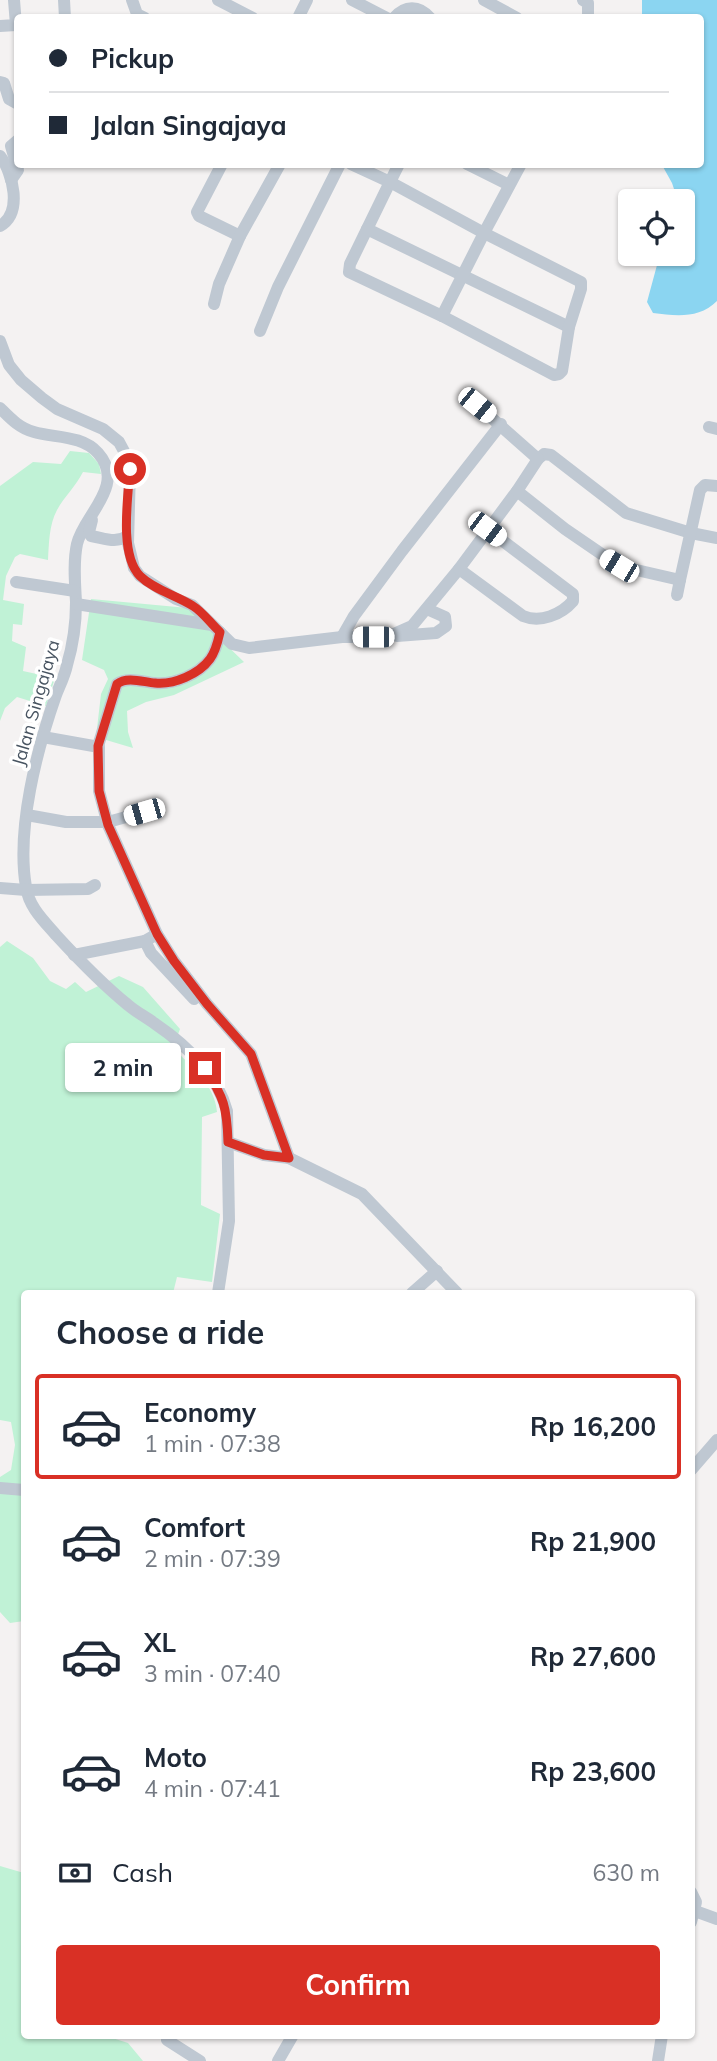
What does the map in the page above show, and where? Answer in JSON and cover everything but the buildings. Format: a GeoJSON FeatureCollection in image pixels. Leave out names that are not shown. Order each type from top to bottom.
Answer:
{"type":"FeatureCollection","features":[{"type":"Feature","properties":{"kind":"street"},"geometry":{"type":"LineString","coordinates":[[218,0],[245,14]]}},
{"type":"Feature","properties":{"kind":"street"},"geometry":{"type":"LineString","coordinates":[[352,0],[379,14]]}},
{"type":"Feature","properties":{"kind":"street"},"geometry":{"type":"LineString","coordinates":[[484,0],[510,14]]}},
{"type":"Feature","properties":{"kind":"street"},"geometry":{"type":"LineString","coordinates":[[399,14],[407,8],[424,9]]}},
{"type":"Feature","properties":{"kind":"street"},"geometry":{"type":"LineString","coordinates":[[0,82],[4,83],[9,99],[14,102]]}},
{"type":"Feature","properties":{"kind":"street"},"geometry":{"type":"LineString","coordinates":[[14,143],[10,146],[14,158]]}},
{"type":"Feature","properties":{"kind":"street"},"geometry":{"type":"LineString","coordinates":[[0,156],[11,180],[12,209],[5,223],[0,226]]}},
{"type":"Feature","properties":{"kind":"street"},"geometry":{"type":"LineString","coordinates":[[11,180],[17,168]]}},
{"type":"Feature","properties":{"kind":"street"},"geometry":{"type":"LineString","coordinates":[[220,168],[197,212],[199,216],[240,236]]}},
{"type":"Feature","properties":{"kind":"street"},"geometry":{"type":"LineString","coordinates":[[214,304],[219,284],[240,236],[278,168]]}},
{"type":"Feature","properties":{"kind":"street"},"geometry":{"type":"LineString","coordinates":[[260,331],[278,287],[338,168]]}},
{"type":"Feature","properties":{"kind":"street"},"geometry":{"type":"LineString","coordinates":[[360,168],[390,182],[581,282],[582,289],[569,327],[562,371],[556,375],[442,316],[351,274],[350,264],[390,182],[397,168]]}},
{"type":"Feature","properties":{"kind":"street"},"geometry":{"type":"LineString","coordinates":[[475,168],[509,185]]}},
{"type":"Feature","properties":{"kind":"street"},"geometry":{"type":"LineString","coordinates":[[442,316],[519,168]]}},
{"type":"Feature","properties":{"kind":"street"},"geometry":{"type":"LineString","coordinates":[[367,229],[569,327]]}},
{"type":"Feature","properties":{"kind":"street"},"geometry":{"type":"LineString","coordinates":[[0,341],[9,365],[21,380],[42,398],[57,409],[103,429],[119,442],[130,469],[127,536],[134,568],[140,576],[192,605],[232,644],[248,648],[342,637],[436,633],[446,626],[445,617],[428,609]]}},
{"type":"Feature","properties":{"kind":"street"},"geometry":{"type":"LineString","coordinates":[[477,405],[538,459]]}},
{"type":"Feature","properties":{"kind":"street","name":"Jalan Singajaya"},"geometry":{"type":"LineString","coordinates":[[0,408],[17,425],[33,432],[78,440],[98,453],[107,473],[104,497],[79,535],[76,547],[75,597],[68,665],[43,737],[27,815],[24,867],[26,890],[34,909],[74,955],[102,982],[173,1038],[205,1068],[224,1099],[227,1111],[229,1221],[218,1290]]}},
{"type":"Feature","properties":{"kind":"street"},"geometry":{"type":"LineString","coordinates":[[342,637],[354,616],[402,551],[501,424]]}},
{"type":"Feature","properties":{"kind":"street"},"geometry":{"type":"LineString","coordinates":[[387,637],[412,626],[428,609],[544,454],[549,453],[626,513],[717,538]]}},
{"type":"Feature","properties":{"kind":"street"},"geometry":{"type":"LineString","coordinates":[[677,595],[701,486],[717,486]]}},
{"type":"Feature","properties":{"kind":"street"},"geometry":{"type":"LineString","coordinates":[[517,491],[575,537],[619,566],[680,580]]}},
{"type":"Feature","properties":{"kind":"street"},"geometry":{"type":"LineString","coordinates":[[92,516],[89,532],[91,536],[114,541],[127,536]]}},
{"type":"Feature","properties":{"kind":"street"},"geometry":{"type":"LineString","coordinates":[[458,569],[532,620],[552,615],[568,607],[573,601],[573,594],[487,529]]}},
{"type":"Feature","properties":{"kind":"street"},"geometry":{"type":"LineString","coordinates":[[16,582],[216,628]]}},
{"type":"Feature","properties":{"kind":"street"},"geometry":{"type":"LineString","coordinates":[[216,628],[212,656],[205,664],[177,682],[159,684],[130,680],[117,684],[98,746],[99,791],[108,822],[157,934],[207,1004],[251,1054],[289,1158]]}},
{"type":"Feature","properties":{"kind":"street"},"geometry":{"type":"LineString","coordinates":[[43,737],[98,746]]}},
{"type":"Feature","properties":{"kind":"street"},"geometry":{"type":"LineString","coordinates":[[27,815],[66,822],[108,822],[144,812]]}},
{"type":"Feature","properties":{"kind":"street"},"geometry":{"type":"LineString","coordinates":[[0,888],[88,889],[95,885]]}},
{"type":"Feature","properties":{"kind":"street"},"geometry":{"type":"LineString","coordinates":[[74,955],[145,941],[157,934]]}},
{"type":"Feature","properties":{"kind":"street"},"geometry":{"type":"LineString","coordinates":[[145,941],[151,953],[199,1004]]}},
{"type":"Feature","properties":{"kind":"street"},"geometry":{"type":"LineString","coordinates":[[228,1142],[264,1155],[289,1158],[362,1194],[454,1290]]}},
{"type":"Feature","properties":{"kind":"street"},"geometry":{"type":"LineString","coordinates":[[415,1290],[437,1271]]}},
{"type":"Feature","properties":{"kind":"street"},"geometry":{"type":"LineString","coordinates":[[695,1465],[717,1440]]}},
{"type":"Feature","properties":{"kind":"street"},"geometry":{"type":"LineString","coordinates":[[0,1488],[21,1490]]}},
{"type":"Feature","properties":{"kind":"street"},"geometry":{"type":"LineString","coordinates":[[695,1917],[717,1919]]}},
{"type":"Feature","properties":{"kind":"street"},"geometry":{"type":"LineString","coordinates":[[278,2061],[291,2039]]}},
{"type":"Feature","properties":{"kind":"street"},"geometry":{"type":"LineString","coordinates":[[658,2061],[661,2039]]}},
{"type":"Feature","properties":{"kind":"street"},"geometry":{"type":"LineString","coordinates":[[167,2040],[200,2061]]}},
{"type":"Feature","properties":{"kind":"green space"},"geometry":{"type":"Polygon","coordinates":[[[70,451],[89,453],[99,464],[101,474],[83,472],[60,505],[51,528],[48,560],[20,554],[15,557],[6,576],[3,600],[24,604],[22,625],[13,624],[12,641],[26,647],[23,671],[55,678],[46,706],[17,697],[5,708],[0,721],[0,486],[33,462],[61,464],[70,451]]]}},
{"type":"Feature","properties":{"kind":"green space"},"geometry":{"type":"Polygon","coordinates":[[[91,599],[188,608],[244,662],[174,695],[146,702],[127,711],[128,732],[133,748],[96,737],[101,694],[108,679],[104,670],[82,660],[91,599]]]}},
{"type":"Feature","properties":{"kind":"green space"},"geometry":{"type":"Polygon","coordinates":[[[7,941],[33,958],[50,981],[66,989],[75,982],[86,992],[119,976],[143,987],[180,1029],[173,1048],[201,1077],[215,1102],[217,1112],[202,1117],[201,1205],[220,1214],[212,1282],[177,1277],[174,1290],[21,1290],[21,1621],[10,1623],[0,1612],[0,1477],[11,1470],[15,1445],[11,1422],[0,1420],[0,947],[7,941]]]}},
{"type":"Feature","properties":{"kind":"green space"},"geometry":{"type":"Polygon","coordinates":[[[0,1866],[21,1872],[21,2039],[116,2039],[128,2043],[143,2061],[0,2061],[0,1866]]]}},
{"type":"Feature","properties":{"kind":"water"},"geometry":{"type":"Polygon","coordinates":[[[642,0],[717,0],[717,301],[703,311],[687,315],[653,313],[647,302],[657,266],[695,266],[695,189],[674,189],[664,168],[704,168],[704,14],[642,14],[642,0]]]}},
{"type":"Feature","properties":{"kind":"route"},"geometry":{"type":"LineString","coordinates":[[130,469],[127,523],[134,568],[153,585],[199,610],[220,632],[212,656],[205,664],[177,682],[159,684],[130,680],[117,684],[98,746],[99,791],[108,825],[157,934],[207,1004],[254,1059],[289,1158],[264,1155],[228,1142],[224,1099],[205,1068]]}}]}
